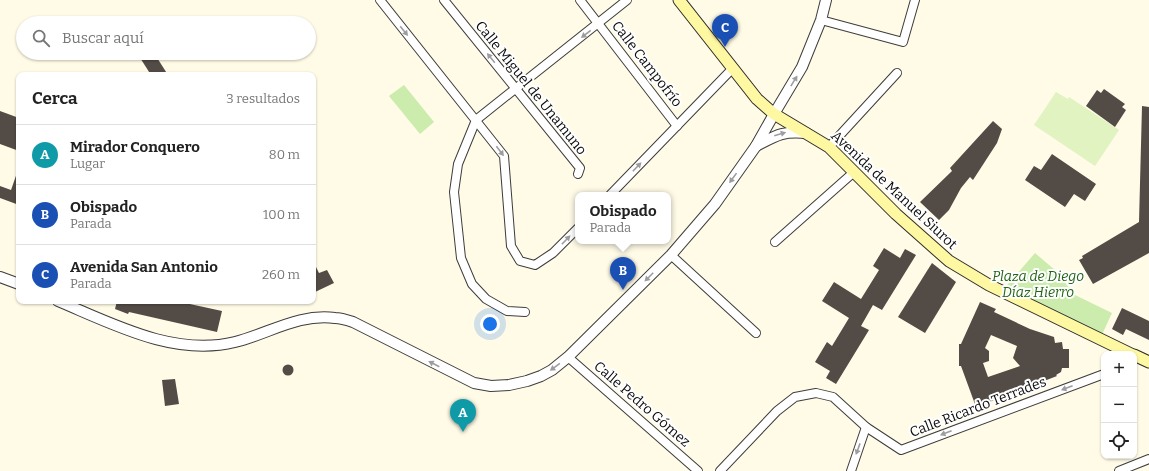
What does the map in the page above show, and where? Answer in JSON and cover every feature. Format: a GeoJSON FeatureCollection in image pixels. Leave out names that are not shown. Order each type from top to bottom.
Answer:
{"type":"FeatureCollection","features":[{"type":"Feature","properties":{"kind":"main road"},"geometry":{"type":"LineString","coordinates":[[678,0],[757,99],[774,114]]}},
{"type":"Feature","properties":{"kind":"main road","name":"Avenida de Manuel Siurot"},"geometry":{"type":"LineString","coordinates":[[774,114],[829,147],[896,214],[949,261],[989,285],[1138,359]]}},
{"type":"Feature","properties":{"kind":"street"},"geometry":{"type":"LineString","coordinates":[[380,0],[504,156],[511,246],[520,261],[536,265],[553,253],[575,231]]}},
{"type":"Feature","properties":{"kind":"street","name":"Calle Miguel de Unamuno"},"geometry":{"type":"LineString","coordinates":[[444,0],[580,168],[578,174]]}},
{"type":"Feature","properties":{"kind":"street","name":"Calle Campofrío"},"geometry":{"type":"LineString","coordinates":[[580,0],[677,126]]}},
{"type":"Feature","properties":{"kind":"street"},"geometry":{"type":"LineString","coordinates":[[525,312],[507,311],[486,299],[472,284],[461,261],[454,192],[458,164],[476,120],[515,88],[599,24],[627,0]]}},
{"type":"Feature","properties":{"kind":"street"},"geometry":{"type":"LineString","coordinates":[[774,114],[802,67],[821,20],[826,0]]}},
{"type":"Feature","properties":{"kind":"street"},"geometry":{"type":"LineString","coordinates":[[821,20],[903,42],[916,0]]}},
{"type":"Feature","properties":{"kind":"street"},"geometry":{"type":"LineString","coordinates":[[613,192],[733,68]]}},
{"type":"Feature","properties":{"kind":"street"},"geometry":{"type":"LineString","coordinates":[[829,147],[897,73]]}},
{"type":"Feature","properties":{"kind":"street","name":"Avenida de Manuel Siurot"},"geometry":{"type":"LineString","coordinates":[[65,304],[150,338],[188,346],[235,342],[296,321],[318,318],[334,318],[352,322],[474,384],[491,386],[509,385],[527,381],[546,373],[568,357],[671,255],[715,204],[756,146],[774,114]]}},
{"type":"Feature","properties":{"kind":"street","name":"Avenida de Manuel Siurot"},"geometry":{"type":"LineString","coordinates":[[756,146],[777,134],[790,132],[807,134]]}},
{"type":"Feature","properties":{"kind":"street"},"geometry":{"type":"LineString","coordinates":[[776,242],[854,172]]}},
{"type":"Feature","properties":{"kind":"street"},"geometry":{"type":"LineString","coordinates":[[671,255],[756,333]]}},
{"type":"Feature","properties":{"kind":"street"},"geometry":{"type":"LineString","coordinates":[[0,276],[16,283]]}},
{"type":"Feature","properties":{"kind":"street","name":"Calle Pedro Gómez"},"geometry":{"type":"LineString","coordinates":[[568,357],[698,471]]}},
{"type":"Feature","properties":{"kind":"street","name":"Calle Ricardo Terrades"},"geometry":{"type":"LineString","coordinates":[[866,426],[901,450],[1101,375]]}},
{"type":"Feature","properties":{"kind":"street"},"geometry":{"type":"LineString","coordinates":[[720,471],[777,411],[795,397],[816,393],[833,397],[866,426],[850,471]]}},
{"type":"Feature","properties":{"kind":"street"},"geometry":{"type":"LineString","coordinates":[[1119,471],[1149,459]]}},
{"type":"Feature","properties":{"kind":"green space"},"geometry":{"type":"Polygon","coordinates":[[[404,85],[434,122],[420,134],[389,96],[404,85]]]}},
{"type":"Feature","properties":{"kind":"green space"},"geometry":{"type":"Polygon","coordinates":[[[1056,92],[1068,99],[1069,97],[1119,130],[1095,166],[1034,125],[1056,92]]]}},
{"type":"Feature","properties":{"kind":"green space","name":"Plaza de Diego Díaz Hierro"},"geometry":{"type":"Polygon","coordinates":[[[1035,253],[1055,270],[1075,295],[1112,313],[1100,339],[1002,291],[1035,253]]]}},
{"type":"Feature","properties":{"kind":"building"},"geometry":{"type":"Polygon","coordinates":[[[141,60],[158,60],[166,72],[149,72],[141,60]]]}},
{"type":"Feature","properties":{"kind":"building"},"geometry":{"type":"Polygon","coordinates":[[[1104,89],[1125,104],[1122,107],[1126,110],[1115,127],[1086,106],[1097,90],[1101,93],[1104,89]]]}},
{"type":"Feature","properties":{"kind":"building"},"geometry":{"type":"Polygon","coordinates":[[[1142,106],[1149,107],[1149,253],[1093,284],[1079,260],[1083,258],[1082,256],[1139,222],[1142,106]]]}},
{"type":"Feature","properties":{"kind":"building"},"geometry":{"type":"Polygon","coordinates":[[[0,111],[16,117],[16,150],[0,144],[0,111]]]}},
{"type":"Feature","properties":{"kind":"building"},"geometry":{"type":"Polygon","coordinates":[[[993,121],[1002,129],[997,143],[973,180],[970,177],[961,188],[949,210],[939,220],[920,202],[952,171],[950,168],[993,121]]]}},
{"type":"Feature","properties":{"kind":"building"},"geometry":{"type":"Polygon","coordinates":[[[1052,154],[1096,184],[1085,201],[1074,194],[1065,207],[1025,180],[1034,166],[1041,170],[1052,154]]]}},
{"type":"Feature","properties":{"kind":"building"},"geometry":{"type":"Polygon","coordinates":[[[16,176],[16,204],[0,198],[0,186],[11,190],[16,176]]]}},
{"type":"Feature","properties":{"kind":"building"},"geometry":{"type":"Polygon","coordinates":[[[884,248],[900,258],[905,249],[916,255],[882,310],[873,305],[861,326],[869,330],[836,384],[826,378],[830,371],[815,362],[827,342],[832,346],[849,318],[822,301],[834,282],[861,299],[879,270],[873,266],[884,248]]]}},
{"type":"Feature","properties":{"kind":"building"},"geometry":{"type":"Polygon","coordinates":[[[932,263],[956,282],[925,333],[898,317],[932,263]]]}},
{"type":"Feature","properties":{"kind":"building"},"geometry":{"type":"Polygon","coordinates":[[[316,267],[319,273],[327,270],[334,283],[316,292],[316,267]]]}},
{"type":"Feature","properties":{"kind":"building"},"geometry":{"type":"Polygon","coordinates":[[[980,302],[996,309],[994,312],[1030,329],[1054,337],[1055,343],[1062,342],[1063,349],[1069,349],[1069,368],[1062,368],[1061,372],[1056,375],[1057,376],[976,407],[961,366],[959,366],[959,344],[961,344],[980,302]],[[991,335],[985,348],[989,351],[989,361],[983,363],[988,377],[1020,366],[1013,358],[1017,346],[991,335]]]}},
{"type":"Feature","properties":{"kind":"building"},"geometry":{"type":"Polygon","coordinates":[[[116,304],[190,304],[222,311],[217,332],[129,312],[128,314],[115,309],[116,304]]]}},
{"type":"Feature","properties":{"kind":"building"},"geometry":{"type":"Polygon","coordinates":[[[1122,308],[1149,321],[1149,340],[1126,329],[1123,335],[1112,329],[1122,308]]]}},
{"type":"Feature","properties":{"kind":"building"},"geometry":{"type":"Polygon","coordinates":[[[286,365],[290,365],[292,366],[292,374],[286,375],[283,372],[283,368],[286,365]]]}},
{"type":"Feature","properties":{"kind":"building"},"geometry":{"type":"Polygon","coordinates":[[[175,379],[179,404],[165,406],[162,380],[175,379]]]}},
{"type":"Feature","properties":{"kind":"place","name":"Avenida San Antonio"},"geometry":{"type":"Point","coordinates":[725,47]}},
{"type":"Feature","properties":{"kind":"place","name":"Obispado"},"geometry":{"type":"Point","coordinates":[623,290]}},
{"type":"Feature","properties":{"kind":"place","name":"Mirador Conquero"},"geometry":{"type":"Point","coordinates":[463,432]}}]}
